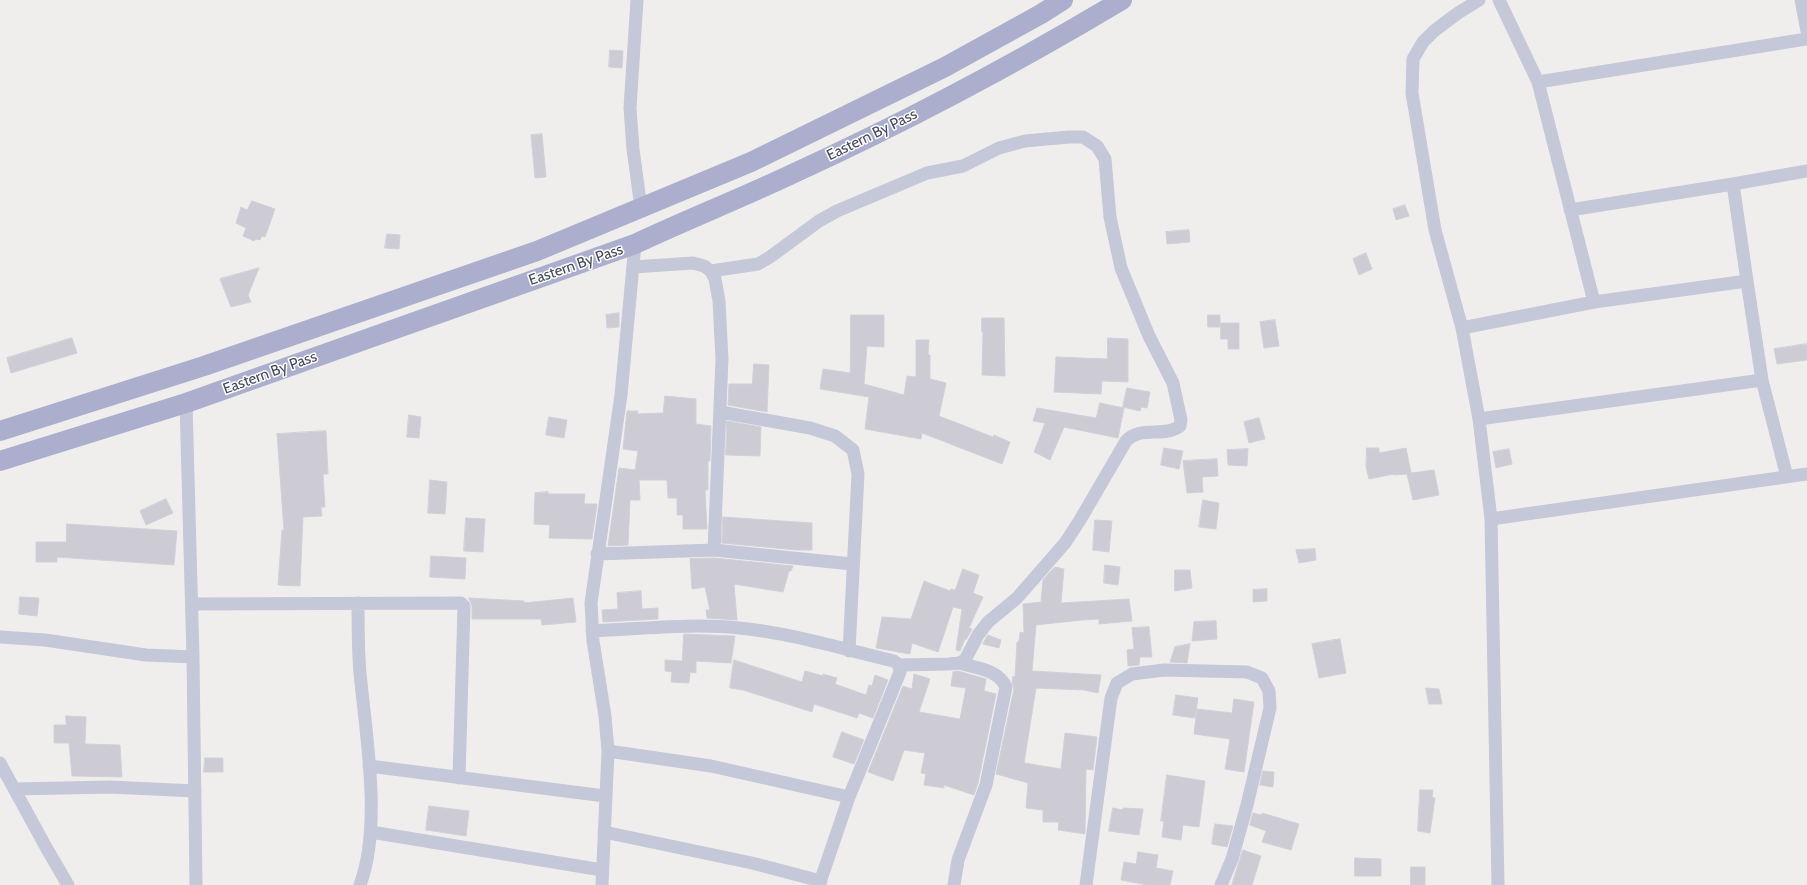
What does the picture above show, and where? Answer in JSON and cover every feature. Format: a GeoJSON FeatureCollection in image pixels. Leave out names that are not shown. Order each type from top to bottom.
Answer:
{"type":"FeatureCollection","features":[{"type":"Feature","properties":{"kind":"main road","name":"Eastern By Pass"},"geometry":{"type":"LineString","coordinates":[[0,431],[204,366],[537,252],[750,162],[840,119],[945,67],[1041,14],[1063,0]]}},
{"type":"Feature","properties":{"kind":"main road","name":"Eastern By Pass"},"geometry":{"type":"LineString","coordinates":[[0,461],[186,403],[635,244],[688,219],[790,175],[960,93],[1064,35],[1122,0]]}},
{"type":"Feature","properties":{"kind":"street"},"geometry":{"type":"LineString","coordinates":[[637,0],[630,108],[633,149],[641,208]]}},
{"type":"Feature","properties":{"kind":"street"},"geometry":{"type":"LineString","coordinates":[[1479,0],[1458,13],[1434,31],[1423,42],[1413,59],[1412,93],[1435,230],[1462,328],[1479,419],[1491,519],[1498,885]]}},
{"type":"Feature","properties":{"kind":"street"},"geometry":{"type":"LineString","coordinates":[[1499,0],[1538,82],[1594,302]]}},
{"type":"Feature","properties":{"kind":"street"},"geometry":{"type":"LineString","coordinates":[[1801,0],[1807,31]]}},
{"type":"Feature","properties":{"kind":"street"},"geometry":{"type":"LineString","coordinates":[[1538,82],[1807,39]]}},
{"type":"Feature","properties":{"kind":"street"},"geometry":{"type":"LineString","coordinates":[[711,271],[758,264],[775,254],[819,220],[837,211],[927,173],[963,166],[998,148],[1025,140],[1068,137],[1083,137],[1097,146],[1105,159],[1110,217],[1121,268],[1149,336],[1173,383],[1181,420],[1180,426],[1174,430],[1143,432],[1131,435],[1126,440],[1065,543],[1017,598],[988,622],[978,635],[965,660],[959,663]]}},
{"type":"Feature","properties":{"kind":"street"},"geometry":{"type":"LineString","coordinates":[[1570,210],[1807,171]]}},
{"type":"Feature","properties":{"kind":"street"},"geometry":{"type":"LineString","coordinates":[[1733,184],[1762,380],[1787,477]]}},
{"type":"Feature","properties":{"kind":"street"},"geometry":{"type":"LineString","coordinates":[[602,885],[608,751],[606,716],[592,631],[591,603],[621,395],[635,244]]}},
{"type":"Feature","properties":{"kind":"street"},"geometry":{"type":"LineString","coordinates":[[633,267],[693,263],[704,266],[711,271],[715,279],[719,301],[722,359],[714,550]]}},
{"type":"Feature","properties":{"kind":"street"},"geometry":{"type":"LineString","coordinates":[[1462,328],[1594,302],[1747,281]]}},
{"type":"Feature","properties":{"kind":"street"},"geometry":{"type":"LineString","coordinates":[[1479,419],[1762,380]]}},
{"type":"Feature","properties":{"kind":"street"},"geometry":{"type":"LineString","coordinates":[[186,403],[192,604],[196,885]]}},
{"type":"Feature","properties":{"kind":"street"},"geometry":{"type":"LineString","coordinates":[[720,412],[810,428],[835,436],[853,450],[858,474],[852,564],[849,651]]}},
{"type":"Feature","properties":{"kind":"street"},"geometry":{"type":"LineString","coordinates":[[1491,519],[1807,474]]}},
{"type":"Feature","properties":{"kind":"street"},"geometry":{"type":"LineString","coordinates":[[597,554],[714,550],[852,564]]}},
{"type":"Feature","properties":{"kind":"street"},"geometry":{"type":"LineString","coordinates":[[358,603],[360,670],[369,766],[371,832],[367,862],[360,885]]}},
{"type":"Feature","properties":{"kind":"street"},"geometry":{"type":"LineString","coordinates":[[192,604],[463,604],[459,778]]}},
{"type":"Feature","properties":{"kind":"street"},"geometry":{"type":"LineString","coordinates":[[592,631],[701,626],[739,628],[777,634],[894,661],[899,665],[959,663],[994,673],[1003,680],[1006,687],[986,785],[958,860],[954,885]]}},
{"type":"Feature","properties":{"kind":"street"},"geometry":{"type":"LineString","coordinates":[[0,637],[45,640],[146,655],[193,657]]}},
{"type":"Feature","properties":{"kind":"street"},"geometry":{"type":"LineString","coordinates":[[604,832],[752,863],[820,883],[849,797],[900,672],[899,665]]}},
{"type":"Feature","properties":{"kind":"street"},"geometry":{"type":"LineString","coordinates":[[1086,885],[1111,698],[1117,683],[1132,674],[1164,670],[1247,672],[1262,678],[1269,691],[1270,708],[1248,805],[1232,859],[1221,885]]}},
{"type":"Feature","properties":{"kind":"street"},"geometry":{"type":"LineString","coordinates":[[608,751],[711,766],[849,797]]}},
{"type":"Feature","properties":{"kind":"street"},"geometry":{"type":"LineString","coordinates":[[0,763],[68,885]]}},
{"type":"Feature","properties":{"kind":"street"},"geometry":{"type":"LineString","coordinates":[[369,766],[606,796]]}},
{"type":"Feature","properties":{"kind":"street"},"geometry":{"type":"LineString","coordinates":[[15,789],[110,787],[195,791]]}},
{"type":"Feature","properties":{"kind":"street"},"geometry":{"type":"LineString","coordinates":[[371,832],[602,870]]}},
{"type":"Feature","properties":{"kind":"building"},"geometry":{"type":"Polygon","coordinates":[[[610,50],[623,51],[622,68],[609,67],[610,50]]]}},
{"type":"Feature","properties":{"kind":"building"},"geometry":{"type":"Polygon","coordinates":[[[542,134],[546,177],[535,178],[531,135],[542,134]]]}},
{"type":"Feature","properties":{"kind":"building"},"geometry":{"type":"Polygon","coordinates":[[[252,201],[275,209],[265,237],[262,236],[260,240],[256,239],[254,241],[243,236],[246,228],[236,223],[241,207],[247,210],[252,201]]]}},
{"type":"Feature","properties":{"kind":"building"},"geometry":{"type":"Polygon","coordinates":[[[1405,205],[1409,216],[1396,220],[1393,209],[1405,205]]]}},
{"type":"Feature","properties":{"kind":"building"},"geometry":{"type":"Polygon","coordinates":[[[1189,230],[1190,242],[1167,244],[1166,232],[1189,230]]]}},
{"type":"Feature","properties":{"kind":"building"},"geometry":{"type":"Polygon","coordinates":[[[387,234],[400,235],[399,249],[385,248],[387,234]]]}},
{"type":"Feature","properties":{"kind":"building"},"geometry":{"type":"Polygon","coordinates":[[[1366,253],[1372,269],[1359,275],[1353,259],[1366,253]]]}},
{"type":"Feature","properties":{"kind":"building"},"geometry":{"type":"Polygon","coordinates":[[[259,268],[248,295],[251,302],[231,307],[220,279],[259,268]]]}},
{"type":"Feature","properties":{"kind":"building"},"geometry":{"type":"Polygon","coordinates":[[[619,313],[619,327],[607,328],[606,315],[619,313]]]}},
{"type":"Feature","properties":{"kind":"building"},"geometry":{"type":"Polygon","coordinates":[[[851,315],[884,315],[884,347],[867,346],[864,384],[904,395],[907,376],[916,377],[916,340],[929,340],[928,355],[930,355],[930,379],[946,383],[939,416],[1010,442],[1002,464],[922,433],[921,439],[865,429],[869,397],[820,389],[823,369],[850,373],[851,315]]]}},
{"type":"Feature","properties":{"kind":"building"},"geometry":{"type":"Polygon","coordinates":[[[1208,315],[1220,315],[1220,327],[1208,327],[1208,315]]]}},
{"type":"Feature","properties":{"kind":"building"},"geometry":{"type":"Polygon","coordinates":[[[982,318],[1004,318],[1005,376],[982,375],[982,318]]]}},
{"type":"Feature","properties":{"kind":"building"},"geometry":{"type":"Polygon","coordinates":[[[1275,320],[1279,346],[1264,348],[1260,322],[1275,320]]]}},
{"type":"Feature","properties":{"kind":"building"},"geometry":{"type":"Polygon","coordinates":[[[1221,323],[1239,323],[1239,349],[1228,349],[1228,339],[1221,339],[1221,323]]]}},
{"type":"Feature","properties":{"kind":"building"},"geometry":{"type":"Polygon","coordinates":[[[72,338],[77,353],[11,373],[7,358],[72,338]]]}},
{"type":"Feature","properties":{"kind":"building"},"geometry":{"type":"Polygon","coordinates":[[[1108,338],[1128,339],[1128,382],[1102,381],[1101,394],[1054,392],[1056,357],[1107,359],[1108,338]]]}},
{"type":"Feature","properties":{"kind":"building"},"geometry":{"type":"Polygon","coordinates":[[[1807,344],[1807,360],[1777,364],[1774,349],[1807,344]]]}},
{"type":"Feature","properties":{"kind":"building"},"geometry":{"type":"Polygon","coordinates":[[[754,364],[769,365],[767,412],[728,405],[729,384],[752,384],[754,364]]]}},
{"type":"Feature","properties":{"kind":"building"},"geometry":{"type":"Polygon","coordinates":[[[1127,388],[1150,392],[1147,408],[1141,407],[1140,411],[1123,407],[1127,388]]]}},
{"type":"Feature","properties":{"kind":"building"},"geometry":{"type":"Polygon","coordinates":[[[665,396],[696,399],[696,424],[711,426],[710,461],[708,461],[708,490],[705,490],[707,529],[683,529],[683,515],[677,515],[677,498],[668,498],[667,480],[639,480],[640,500],[630,500],[628,545],[608,546],[619,468],[635,470],[638,451],[623,449],[627,411],[638,411],[637,414],[663,413],[665,396]]]}},
{"type":"Feature","properties":{"kind":"building"},"geometry":{"type":"Polygon","coordinates":[[[1100,403],[1124,408],[1118,438],[1064,427],[1050,460],[1034,452],[1045,423],[1033,421],[1037,408],[1096,418],[1100,403]]]}},
{"type":"Feature","properties":{"kind":"building"},"geometry":{"type":"Polygon","coordinates":[[[409,415],[421,417],[419,438],[407,437],[409,415]]]}},
{"type":"Feature","properties":{"kind":"building"},"geometry":{"type":"Polygon","coordinates":[[[549,417],[567,420],[564,438],[546,435],[549,417]]]}},
{"type":"Feature","properties":{"kind":"building"},"geometry":{"type":"Polygon","coordinates":[[[1259,418],[1265,439],[1249,443],[1244,422],[1259,418]]]}},
{"type":"Feature","properties":{"kind":"building"},"geometry":{"type":"Polygon","coordinates":[[[727,421],[761,427],[760,456],[726,455],[727,421]]]}},
{"type":"Feature","properties":{"kind":"building"},"geometry":{"type":"Polygon","coordinates":[[[326,431],[328,474],[323,474],[325,507],[321,507],[322,516],[303,517],[300,586],[278,585],[282,530],[284,531],[277,434],[326,431]]]}},
{"type":"Feature","properties":{"kind":"building"},"geometry":{"type":"Polygon","coordinates":[[[1164,448],[1183,451],[1179,469],[1161,465],[1164,448]]]}},
{"type":"Feature","properties":{"kind":"building"},"geometry":{"type":"Polygon","coordinates":[[[1367,448],[1379,448],[1379,453],[1406,448],[1411,473],[1434,470],[1439,495],[1413,500],[1407,474],[1394,474],[1369,479],[1366,466],[1367,448]]]}},
{"type":"Feature","properties":{"kind":"building"},"geometry":{"type":"Polygon","coordinates":[[[1248,449],[1247,466],[1228,465],[1227,450],[1248,449]]]}},
{"type":"Feature","properties":{"kind":"building"},"geometry":{"type":"Polygon","coordinates":[[[1509,449],[1512,464],[1496,468],[1493,452],[1509,449]]]}},
{"type":"Feature","properties":{"kind":"building"},"geometry":{"type":"Polygon","coordinates":[[[1217,459],[1218,476],[1202,477],[1203,492],[1187,493],[1183,461],[1217,459]]]}},
{"type":"Feature","properties":{"kind":"building"},"geometry":{"type":"Polygon","coordinates":[[[430,480],[447,482],[445,514],[428,513],[430,480]]]}},
{"type":"Feature","properties":{"kind":"building"},"geometry":{"type":"Polygon","coordinates":[[[548,492],[548,494],[585,494],[584,504],[597,504],[592,539],[549,538],[550,525],[534,524],[535,493],[548,492]]]}},
{"type":"Feature","properties":{"kind":"building"},"geometry":{"type":"Polygon","coordinates":[[[166,499],[173,513],[146,525],[140,511],[166,499]]]}},
{"type":"Feature","properties":{"kind":"building"},"geometry":{"type":"Polygon","coordinates":[[[1203,500],[1219,503],[1216,529],[1199,527],[1203,500]]]}},
{"type":"Feature","properties":{"kind":"building"},"geometry":{"type":"Polygon","coordinates":[[[723,517],[812,523],[812,550],[722,543],[723,517]]]}},
{"type":"Feature","properties":{"kind":"building"},"geometry":{"type":"Polygon","coordinates":[[[466,518],[485,519],[483,552],[464,551],[466,518]]]}},
{"type":"Feature","properties":{"kind":"building"},"geometry":{"type":"Polygon","coordinates":[[[1095,520],[1112,521],[1109,552],[1093,550],[1095,520]]]}},
{"type":"Feature","properties":{"kind":"building"},"geometry":{"type":"Polygon","coordinates":[[[67,524],[177,531],[174,565],[57,557],[57,562],[36,562],[36,542],[66,542],[67,524]]]}},
{"type":"Feature","properties":{"kind":"building"},"geometry":{"type":"Polygon","coordinates":[[[1315,549],[1316,560],[1299,563],[1296,550],[1315,549]]]}},
{"type":"Feature","properties":{"kind":"building"},"geometry":{"type":"Polygon","coordinates":[[[431,556],[466,558],[465,579],[430,577],[431,556]]]}},
{"type":"Feature","properties":{"kind":"building"},"geometry":{"type":"Polygon","coordinates":[[[714,558],[793,566],[791,571],[789,571],[783,592],[734,584],[737,620],[707,618],[706,610],[710,610],[705,587],[692,589],[690,559],[714,558]]]}},
{"type":"Feature","properties":{"kind":"building"},"geometry":{"type":"Polygon","coordinates":[[[1105,565],[1120,567],[1118,585],[1104,583],[1105,565]]]}},
{"type":"Feature","properties":{"kind":"building"},"geometry":{"type":"Polygon","coordinates":[[[1055,567],[1064,569],[1061,603],[1129,599],[1132,621],[1099,624],[1099,619],[1036,625],[1032,671],[1101,675],[1098,693],[1084,690],[1036,688],[1024,763],[1061,769],[1065,733],[1097,737],[1093,770],[1086,769],[1085,834],[1058,830],[1059,822],[1043,822],[1043,810],[1026,808],[1028,783],[996,774],[1014,689],[1012,681],[1013,676],[1015,677],[1017,642],[1019,642],[1020,632],[1024,633],[1023,604],[1041,602],[1043,580],[1055,567]]]}},
{"type":"Feature","properties":{"kind":"building"},"geometry":{"type":"Polygon","coordinates":[[[963,569],[979,575],[973,593],[983,597],[969,628],[972,629],[966,640],[965,639],[960,651],[956,650],[962,609],[953,607],[938,652],[912,643],[910,654],[876,648],[882,617],[911,619],[924,581],[950,591],[951,589],[955,590],[963,569]]]}},
{"type":"Feature","properties":{"kind":"building"},"geometry":{"type":"Polygon","coordinates":[[[1175,570],[1190,570],[1192,588],[1175,591],[1175,570]]]}},
{"type":"Feature","properties":{"kind":"building"},"geometry":{"type":"Polygon","coordinates":[[[1267,589],[1267,601],[1253,602],[1253,590],[1267,589]]]}},
{"type":"Feature","properties":{"kind":"building"},"geometry":{"type":"Polygon","coordinates":[[[641,591],[642,609],[658,608],[658,619],[603,622],[602,610],[618,609],[617,593],[641,591]]]}},
{"type":"Feature","properties":{"kind":"building"},"geometry":{"type":"Polygon","coordinates":[[[20,597],[39,598],[37,616],[19,614],[20,597]]]}},
{"type":"Feature","properties":{"kind":"building"},"geometry":{"type":"Polygon","coordinates":[[[469,598],[524,601],[524,603],[573,598],[576,622],[542,625],[541,619],[472,619],[472,606],[469,598]]]}},
{"type":"Feature","properties":{"kind":"building"},"geometry":{"type":"Polygon","coordinates":[[[1216,621],[1217,639],[1192,641],[1194,622],[1216,621]]]}},
{"type":"Feature","properties":{"kind":"building"},"geometry":{"type":"Polygon","coordinates":[[[1149,627],[1152,657],[1140,657],[1139,665],[1128,666],[1127,650],[1134,649],[1132,628],[1149,627]]]}},
{"type":"Feature","properties":{"kind":"building"},"geometry":{"type":"Polygon","coordinates":[[[684,634],[735,636],[731,663],[696,661],[696,673],[690,672],[689,683],[671,682],[672,672],[665,671],[665,660],[682,661],[684,634]]]}},
{"type":"Feature","properties":{"kind":"building"},"geometry":{"type":"Polygon","coordinates":[[[988,635],[1001,640],[999,648],[983,644],[988,635]]]}},
{"type":"Feature","properties":{"kind":"building"},"geometry":{"type":"Polygon","coordinates":[[[1340,639],[1346,673],[1319,678],[1312,644],[1340,639]]]}},
{"type":"Feature","properties":{"kind":"building"},"geometry":{"type":"Polygon","coordinates":[[[1190,644],[1187,663],[1170,662],[1175,647],[1190,644]]]}},
{"type":"Feature","properties":{"kind":"building"},"geometry":{"type":"Polygon","coordinates":[[[734,660],[802,682],[805,671],[823,676],[823,674],[837,678],[835,684],[866,695],[869,685],[872,686],[875,675],[888,680],[873,718],[859,713],[857,718],[814,704],[812,712],[743,690],[730,688],[734,660]]]}},
{"type":"Feature","properties":{"kind":"building"},"geometry":{"type":"Polygon","coordinates":[[[958,671],[986,679],[984,691],[996,694],[978,783],[974,795],[944,785],[944,788],[924,785],[926,774],[921,773],[925,753],[904,750],[893,781],[868,772],[903,686],[912,689],[914,674],[930,679],[919,712],[960,719],[966,688],[951,686],[953,672],[958,671]]]}},
{"type":"Feature","properties":{"kind":"building"},"geometry":{"type":"Polygon","coordinates":[[[1426,688],[1439,689],[1442,704],[1429,704],[1426,688]]]}},
{"type":"Feature","properties":{"kind":"building"},"geometry":{"type":"Polygon","coordinates":[[[1176,695],[1198,698],[1195,718],[1173,715],[1176,695]]]}},
{"type":"Feature","properties":{"kind":"building"},"geometry":{"type":"Polygon","coordinates":[[[1234,699],[1254,702],[1244,772],[1225,769],[1230,739],[1194,734],[1197,709],[1232,713],[1234,699]]]}},
{"type":"Feature","properties":{"kind":"building"},"geometry":{"type":"Polygon","coordinates":[[[66,716],[86,717],[85,744],[120,745],[122,777],[72,776],[69,743],[54,743],[54,725],[66,725],[66,716]]]}},
{"type":"Feature","properties":{"kind":"building"},"geometry":{"type":"Polygon","coordinates":[[[842,732],[864,740],[854,764],[833,757],[842,732]]]}},
{"type":"Feature","properties":{"kind":"building"},"geometry":{"type":"Polygon","coordinates":[[[205,758],[223,758],[223,772],[204,772],[205,758]]]}},
{"type":"Feature","properties":{"kind":"building"},"geometry":{"type":"Polygon","coordinates":[[[1263,771],[1274,772],[1273,787],[1260,785],[1263,771]]]}},
{"type":"Feature","properties":{"kind":"building"},"geometry":{"type":"Polygon","coordinates":[[[1167,775],[1205,781],[1199,827],[1183,825],[1181,840],[1162,837],[1164,821],[1161,821],[1167,775]]]}},
{"type":"Feature","properties":{"kind":"building"},"geometry":{"type":"Polygon","coordinates":[[[1420,790],[1433,790],[1432,797],[1435,798],[1430,833],[1418,831],[1420,790]]]}},
{"type":"Feature","properties":{"kind":"building"},"geometry":{"type":"Polygon","coordinates":[[[429,806],[469,811],[466,836],[426,830],[429,806]]]}},
{"type":"Feature","properties":{"kind":"building"},"geometry":{"type":"Polygon","coordinates":[[[1113,808],[1123,810],[1123,808],[1143,809],[1139,835],[1109,831],[1113,808]]]}},
{"type":"Feature","properties":{"kind":"building"},"geometry":{"type":"Polygon","coordinates":[[[1253,813],[1262,815],[1262,813],[1299,824],[1291,850],[1262,842],[1266,831],[1250,825],[1253,813]]]}},
{"type":"Feature","properties":{"kind":"building"},"geometry":{"type":"Polygon","coordinates":[[[1215,824],[1233,826],[1227,847],[1212,844],[1215,824]]]}},
{"type":"Feature","properties":{"kind":"building"},"geometry":{"type":"Polygon","coordinates":[[[1243,850],[1261,856],[1252,885],[1232,885],[1243,850]]]}},
{"type":"Feature","properties":{"kind":"building"},"geometry":{"type":"Polygon","coordinates":[[[1138,852],[1158,855],[1156,868],[1173,871],[1170,885],[1148,885],[1121,880],[1124,862],[1136,864],[1138,852]]]}},
{"type":"Feature","properties":{"kind":"building"},"geometry":{"type":"Polygon","coordinates":[[[1355,858],[1381,859],[1381,876],[1355,876],[1355,858]]]}},
{"type":"Feature","properties":{"kind":"building"},"geometry":{"type":"Polygon","coordinates":[[[1411,867],[1425,867],[1425,885],[1411,885],[1411,867]]]}}]}
